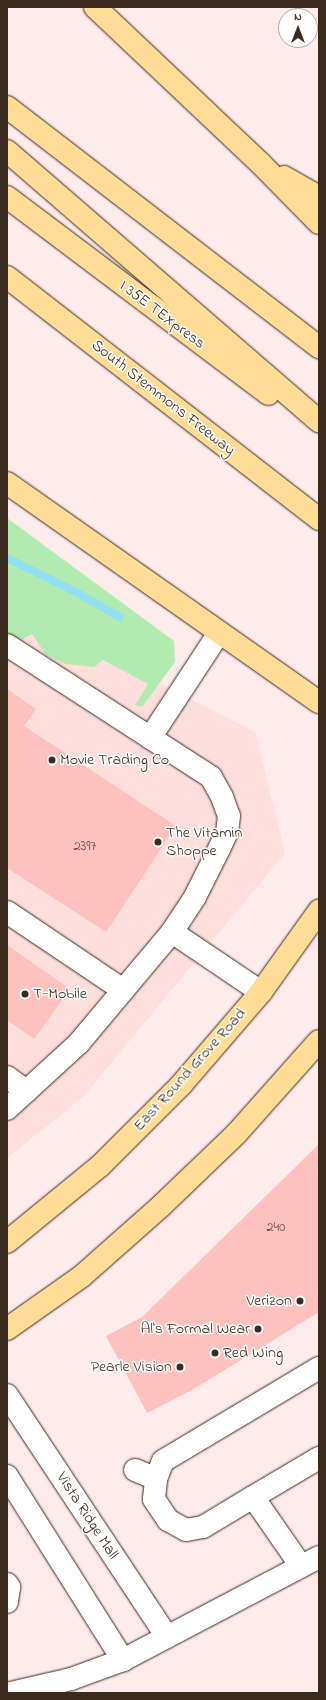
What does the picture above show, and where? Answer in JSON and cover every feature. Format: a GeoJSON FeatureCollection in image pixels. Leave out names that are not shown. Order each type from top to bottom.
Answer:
{"type":"FeatureCollection","features":[{"type":"Feature","properties":{"kind":"main road"},"geometry":{"type":"LineString","coordinates":[[95,7],[260,163],[319,223]]}},
{"type":"Feature","properties":{"kind":"main road"},"geometry":{"type":"LineString","coordinates":[[7,107],[319,347]]}},
{"type":"Feature","properties":{"kind":"main road"},"geometry":{"type":"LineString","coordinates":[[7,151],[319,421]]}},
{"type":"Feature","properties":{"kind":"main road"},"geometry":{"type":"LineString","coordinates":[[260,163],[319,197]]}},
{"type":"Feature","properties":{"kind":"main road","name":"I 35E TEXpress"},"geometry":{"type":"LineString","coordinates":[[7,196],[319,432]]}},
{"type":"Feature","properties":{"kind":"main road","name":"South Stemmons Freeway"},"geometry":{"type":"LineString","coordinates":[[7,277],[319,519]]}},
{"type":"Feature","properties":{"kind":"main road"},"geometry":{"type":"LineString","coordinates":[[7,483],[137,572],[254,658],[319,702]]}},
{"type":"Feature","properties":{"kind":"main road"},"geometry":{"type":"LineString","coordinates":[[254,658],[319,718]]}},
{"type":"Feature","properties":{"kind":"main road","name":"East Round Grove Road"},"geometry":{"type":"LineString","coordinates":[[7,1242],[100,1166],[181,1085],[261,992],[319,911]]}},
{"type":"Feature","properties":{"kind":"main road"},"geometry":{"type":"LineString","coordinates":[[7,1329],[82,1276],[161,1206],[237,1133],[319,1041]]}},
{"type":"Feature","properties":{"kind":"street"},"geometry":{"type":"LineString","coordinates":[[150,738],[220,633]]}},
{"type":"Feature","properties":{"kind":"street"},"geometry":{"type":"LineString","coordinates":[[7,645],[211,777],[222,797],[229,816],[227,832],[220,850],[195,898],[172,932],[79,1043],[7,1109]]}},
{"type":"Feature","properties":{"kind":"street"},"geometry":{"type":"LineString","coordinates":[[7,912],[123,990]]}},
{"type":"Feature","properties":{"kind":"street"},"geometry":{"type":"LineString","coordinates":[[172,932],[261,992]]}},
{"type":"Feature","properties":{"kind":"street"},"geometry":{"type":"LineString","coordinates":[[7,1077],[26,1091]]}},
{"type":"Feature","properties":{"kind":"street"},"geometry":{"type":"LineString","coordinates":[[319,1368],[163,1461],[156,1479],[154,1499],[168,1520],[186,1530],[203,1526],[319,1458]]}},
{"type":"Feature","properties":{"kind":"street","name":"Vista Ridge Mall"},"geometry":{"type":"LineString","coordinates":[[7,1395],[167,1637]]}},
{"type":"Feature","properties":{"kind":"street"},"geometry":{"type":"LineString","coordinates":[[135,1470],[156,1479]]}},
{"type":"Feature","properties":{"kind":"street"},"geometry":{"type":"LineString","coordinates":[[7,1476],[123,1660]]}},
{"type":"Feature","properties":{"kind":"street"},"geometry":{"type":"LineString","coordinates":[[11,1693],[71,1679],[123,1660],[310,1562],[253,1497]]}},
{"type":"Feature","properties":{"kind":"street"},"geometry":{"type":"LineString","coordinates":[[7,1584],[9,1588],[7,1602]]}},
{"type":"Feature","properties":{"kind":"shaded area"},"geometry":{"type":"Polygon","coordinates":[[[7,606],[255,732],[285,853],[83,1097],[7,1158],[7,606]]]}},
{"type":"Feature","properties":{"kind":"green space"},"geometry":{"type":"Polygon","coordinates":[[[7,518],[174,641],[175,662],[142,707],[135,705],[148,684],[103,660],[94,667],[66,664],[46,655],[32,634],[17,642],[7,637],[7,518]]]}},
{"type":"Feature","properties":{"kind":"building"},"geometry":{"type":"Polygon","coordinates":[[[7,689],[36,709],[24,726],[176,826],[106,932],[7,868],[7,689]]]}},
{"type":"Feature","properties":{"kind":"building"},"geometry":{"type":"Polygon","coordinates":[[[7,945],[70,989],[34,1039],[7,1020],[7,945]]]}},
{"type":"Feature","properties":{"kind":"building"},"geometry":{"type":"Polygon","coordinates":[[[319,1144],[319,1312],[192,1390],[147,1413],[106,1336],[142,1317],[319,1144]]]}},
{"type":"Feature","properties":{"kind":"waterway"},"geometry":{"type":"LineString","coordinates":[[7,558],[72,590],[120,617]]}},
{"type":"Feature","properties":{"kind":"place","name":"Movie Trading Co"},"geometry":{"type":"Point","coordinates":[52,760]}},
{"type":"Feature","properties":{"kind":"place","name":"The Vitamin Shoppe"},"geometry":{"type":"Point","coordinates":[158,842]}},
{"type":"Feature","properties":{"kind":"place","name":"T-Mobile"},"geometry":{"type":"Point","coordinates":[25,994]}},
{"type":"Feature","properties":{"kind":"place","name":"Verizon"},"geometry":{"type":"Point","coordinates":[300,1301]}},
{"type":"Feature","properties":{"kind":"place","name":"Al's Formal Wear"},"geometry":{"type":"Point","coordinates":[258,1329]}},
{"type":"Feature","properties":{"kind":"place","name":"Red Wing"},"geometry":{"type":"Point","coordinates":[215,1353]}},
{"type":"Feature","properties":{"kind":"place","name":"Pearle Vision"},"geometry":{"type":"Point","coordinates":[180,1367]}}]}
